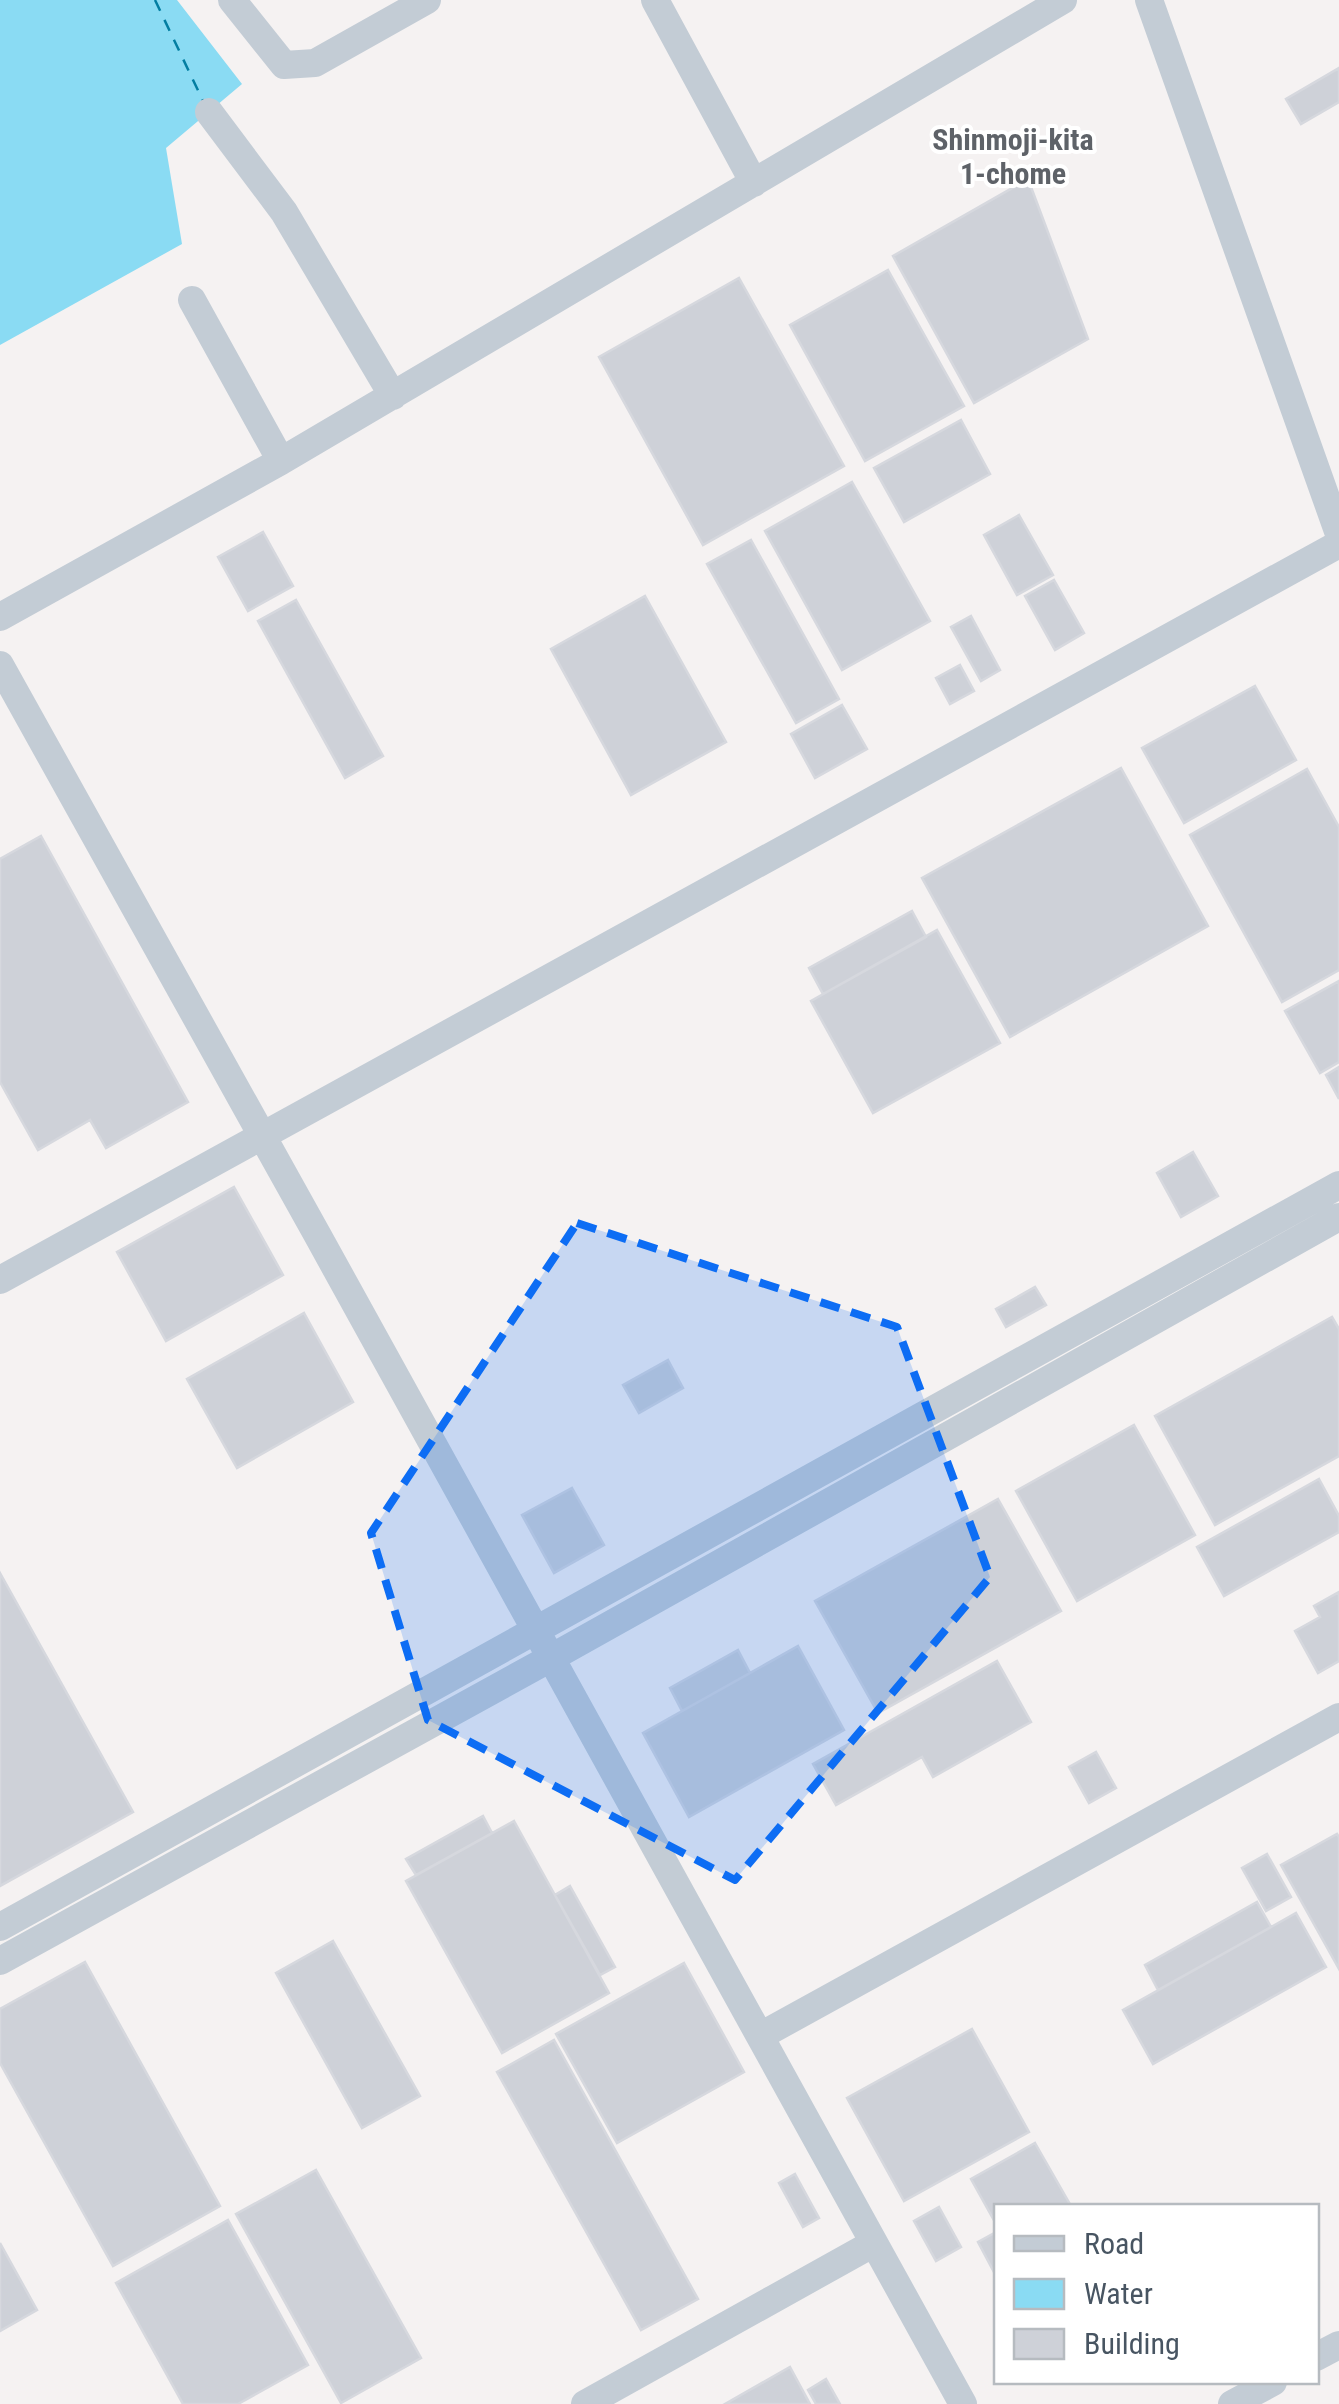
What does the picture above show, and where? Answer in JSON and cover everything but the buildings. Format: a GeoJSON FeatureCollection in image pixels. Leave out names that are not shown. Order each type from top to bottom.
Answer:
{"type":"FeatureCollection","features":[{"type":"Feature","properties":{"kind":"street"},"geometry":{"type":"LineString","coordinates":[[232,0],[284,65],[315,62],[426,0]]}},
{"type":"Feature","properties":{"kind":"street"},"geometry":{"type":"LineString","coordinates":[[655,0],[754,183]]}},
{"type":"Feature","properties":{"kind":"street"},"geometry":{"type":"LineString","coordinates":[[0,617],[281,462],[1063,0]]}},
{"type":"Feature","properties":{"kind":"street"},"geometry":{"type":"LineString","coordinates":[[1150,0],[1339,534]]}},
{"type":"Feature","properties":{"kind":"street"},"geometry":{"type":"LineString","coordinates":[[208,112],[267,187],[311,254],[393,396]]}},
{"type":"Feature","properties":{"kind":"street"},"geometry":{"type":"LineString","coordinates":[[192,300],[281,462]]}},
{"type":"Feature","properties":{"kind":"street"},"geometry":{"type":"LineString","coordinates":[[0,1280],[1339,544]]}},
{"type":"Feature","properties":{"kind":"street"},"geometry":{"type":"LineString","coordinates":[[0,664],[963,2404]]}},
{"type":"Feature","properties":{"kind":"street"},"geometry":{"type":"LineString","coordinates":[[0,1927],[1339,1185]]}},
{"type":"Feature","properties":{"kind":"street"},"geometry":{"type":"LineString","coordinates":[[0,1960],[550,1659],[1339,1217]]}},
{"type":"Feature","properties":{"kind":"street"},"geometry":{"type":"LineString","coordinates":[[762,2036],[1339,1717]]}},
{"type":"Feature","properties":{"kind":"street"},"geometry":{"type":"LineString","coordinates":[[585,2404],[874,2242]]}},
{"type":"Feature","properties":{"kind":"street"},"geometry":{"type":"LineString","coordinates":[[1232,2404],[1269,2384]]}},
{"type":"Feature","properties":{"kind":"highlighted area"},"geometry":{"type":"Polygon","coordinates":[[[577,1223],[897,1327],[990,1577],[735,1880],[428,1720],[371,1533],[577,1223]]]}},
{"type":"Feature","properties":{"kind":"water"},"geometry":{"type":"Polygon","coordinates":[[[0,0],[177,0],[242,84],[166,148],[182,244],[0,345],[0,0]]]}},
{"type":"Feature","properties":{"kind":"ferry route"},"geometry":{"type":"LineString","coordinates":[[155,0],[204,103]]}},
{"type":"Feature","properties":{"kind":"district","name":"Shinmoji-kita 1-chome"},"geometry":{"type":"Point","coordinates":[1013,157]}}]}
